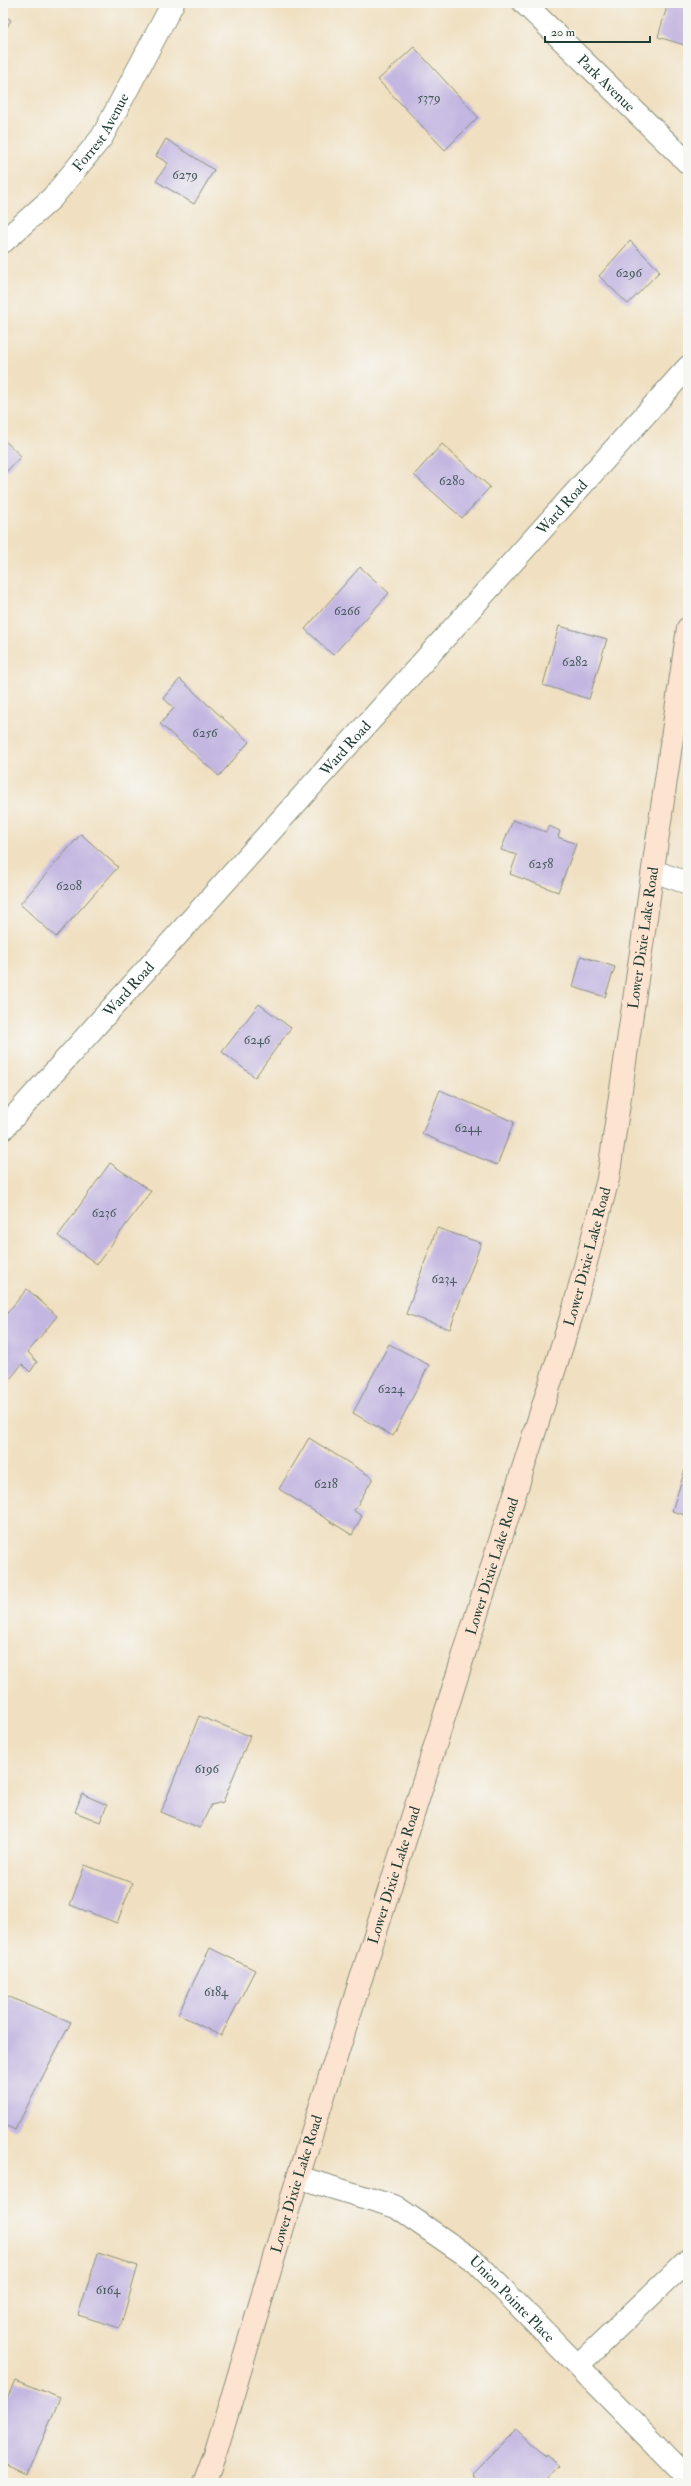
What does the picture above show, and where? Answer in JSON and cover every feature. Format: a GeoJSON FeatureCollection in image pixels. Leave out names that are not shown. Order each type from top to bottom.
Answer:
{"type":"FeatureCollection","features":[{"type":"Feature","properties":{"kind":"street","name":"Forrest Avenue"},"geometry":{"type":"LineString","coordinates":[[3,242],[52,198],[102,137],[174,3]]}},
{"type":"Feature","properties":{"kind":"street","name":"Park Avenue"},"geometry":{"type":"LineString","coordinates":[[524,3],[688,163]]}},
{"type":"Feature","properties":{"kind":"street","name":"Ward Road"},"geometry":{"type":"LineString","coordinates":[[3,1130],[688,367]]}},
{"type":"Feature","properties":{"kind":"street","name":"Lower Dixie Lake Road"},"geometry":{"type":"LineString","coordinates":[[204,2483],[218,2444],[298,2177],[576,1300],[608,1179],[688,628]]}},
{"type":"Feature","properties":{"kind":"street"},"geometry":{"type":"LineString","coordinates":[[653,871],[688,883]]}},
{"type":"Feature","properties":{"kind":"street","name":"Union Pointe Place"},"geometry":{"type":"LineString","coordinates":[[298,2177],[396,2207],[476,2262],[688,2478]]}},
{"type":"Feature","properties":{"kind":"street"},"geometry":{"type":"LineString","coordinates":[[578,2365],[688,2260]]}},
{"type":"Feature","properties":{"kind":"building"},"geometry":{"type":"Polygon","coordinates":[[[668,3],[688,3],[688,46],[658,37],[668,3]]]}},
{"type":"Feature","properties":{"kind":"building"},"geometry":{"type":"Polygon","coordinates":[[[3,15],[11,20],[3,34],[3,15]]]}},
{"type":"Feature","properties":{"kind":"building"},"geometry":{"type":"Polygon","coordinates":[[[414,47],[478,117],[445,150],[378,80],[414,47]]]}},
{"type":"Feature","properties":{"kind":"building"},"geometry":{"type":"Polygon","coordinates":[[[166,139],[214,170],[194,204],[156,181],[168,163],[156,156],[166,139]]]}},
{"type":"Feature","properties":{"kind":"building"},"geometry":{"type":"Polygon","coordinates":[[[630,241],[660,271],[628,304],[599,276],[630,241]]]}},
{"type":"Feature","properties":{"kind":"building"},"geometry":{"type":"Polygon","coordinates":[[[3,439],[21,456],[6,472],[3,469],[3,439]]]}},
{"type":"Feature","properties":{"kind":"building"},"geometry":{"type":"Polygon","coordinates":[[[442,444],[490,487],[462,518],[414,475],[442,444]]]}},
{"type":"Feature","properties":{"kind":"building"},"geometry":{"type":"Polygon","coordinates":[[[360,567],[389,593],[333,655],[305,629],[360,567]]]}},
{"type":"Feature","properties":{"kind":"building"},"geometry":{"type":"Polygon","coordinates":[[[559,626],[607,639],[589,699],[543,685],[559,626]]]}},
{"type":"Feature","properties":{"kind":"building"},"geometry":{"type":"Polygon","coordinates":[[[180,679],[249,742],[219,776],[160,724],[174,708],[163,698],[180,679]]]}},
{"type":"Feature","properties":{"kind":"building"},"geometry":{"type":"Polygon","coordinates":[[[513,820],[546,832],[549,826],[560,831],[558,837],[576,844],[558,892],[510,874],[517,855],[501,850],[513,820]]]}},
{"type":"Feature","properties":{"kind":"building"},"geometry":{"type":"Polygon","coordinates":[[[81,834],[118,867],[56,937],[20,904],[81,834]]]}},
{"type":"Feature","properties":{"kind":"building"},"geometry":{"type":"Polygon","coordinates":[[[581,956],[615,967],[605,997],[573,987],[581,956]]]}},
{"type":"Feature","properties":{"kind":"building"},"geometry":{"type":"Polygon","coordinates":[[[259,1004],[291,1028],[255,1077],[222,1052],[259,1004]]]}},
{"type":"Feature","properties":{"kind":"building"},"geometry":{"type":"Polygon","coordinates":[[[440,1090],[514,1122],[497,1165],[422,1134],[440,1090]]]}},
{"type":"Feature","properties":{"kind":"building"},"geometry":{"type":"Polygon","coordinates":[[[110,1163],[151,1191],[97,1264],[58,1236],[110,1163]]]}},
{"type":"Feature","properties":{"kind":"building"},"geometry":{"type":"Polygon","coordinates":[[[437,1228],[481,1243],[450,1329],[406,1314],[437,1228]]]}},
{"type":"Feature","properties":{"kind":"building"},"geometry":{"type":"Polygon","coordinates":[[[27,1289],[57,1316],[28,1352],[37,1362],[30,1372],[22,1364],[3,1388],[3,1318],[27,1289]]]}},
{"type":"Feature","properties":{"kind":"building"},"geometry":{"type":"Polygon","coordinates":[[[389,1344],[429,1365],[393,1436],[353,1413],[389,1344]]]}},
{"type":"Feature","properties":{"kind":"building"},"geometry":{"type":"Polygon","coordinates":[[[309,1438],[373,1478],[354,1511],[362,1516],[352,1535],[279,1489],[309,1438]]]}},
{"type":"Feature","properties":{"kind":"building"},"geometry":{"type":"Polygon","coordinates":[[[688,1460],[688,1516],[672,1511],[688,1460]]]}},
{"type":"Feature","properties":{"kind":"building"},"geometry":{"type":"Polygon","coordinates":[[[199,1716],[250,1736],[223,1802],[211,1805],[200,1828],[161,1812],[199,1716]]]}},
{"type":"Feature","properties":{"kind":"building"},"geometry":{"type":"Polygon","coordinates":[[[82,1794],[107,1805],[100,1822],[75,1812],[82,1794]]]}},
{"type":"Feature","properties":{"kind":"building"},"geometry":{"type":"Polygon","coordinates":[[[85,1865],[132,1883],[117,1923],[70,1905],[85,1865]]]}},
{"type":"Feature","properties":{"kind":"building"},"geometry":{"type":"Polygon","coordinates":[[[210,1948],[255,1970],[221,2036],[178,2014],[210,1948]]]}},
{"type":"Feature","properties":{"kind":"building"},"geometry":{"type":"Polygon","coordinates":[[[7,1996],[71,2022],[15,2130],[3,2124],[3,2004],[7,1996]]]}},
{"type":"Feature","properties":{"kind":"building"},"geometry":{"type":"Polygon","coordinates":[[[98,2253],[138,2266],[120,2328],[78,2315],[98,2253]]]}},
{"type":"Feature","properties":{"kind":"building"},"geometry":{"type":"Polygon","coordinates":[[[15,2380],[60,2398],[28,2474],[3,2463],[3,2408],[15,2380]]]}},
{"type":"Feature","properties":{"kind":"building"},"geometry":{"type":"Polygon","coordinates":[[[517,2429],[545,2456],[546,2454],[559,2466],[543,2483],[523,2483],[520,2480],[518,2483],[480,2483],[472,2474],[517,2429]]]}}]}
